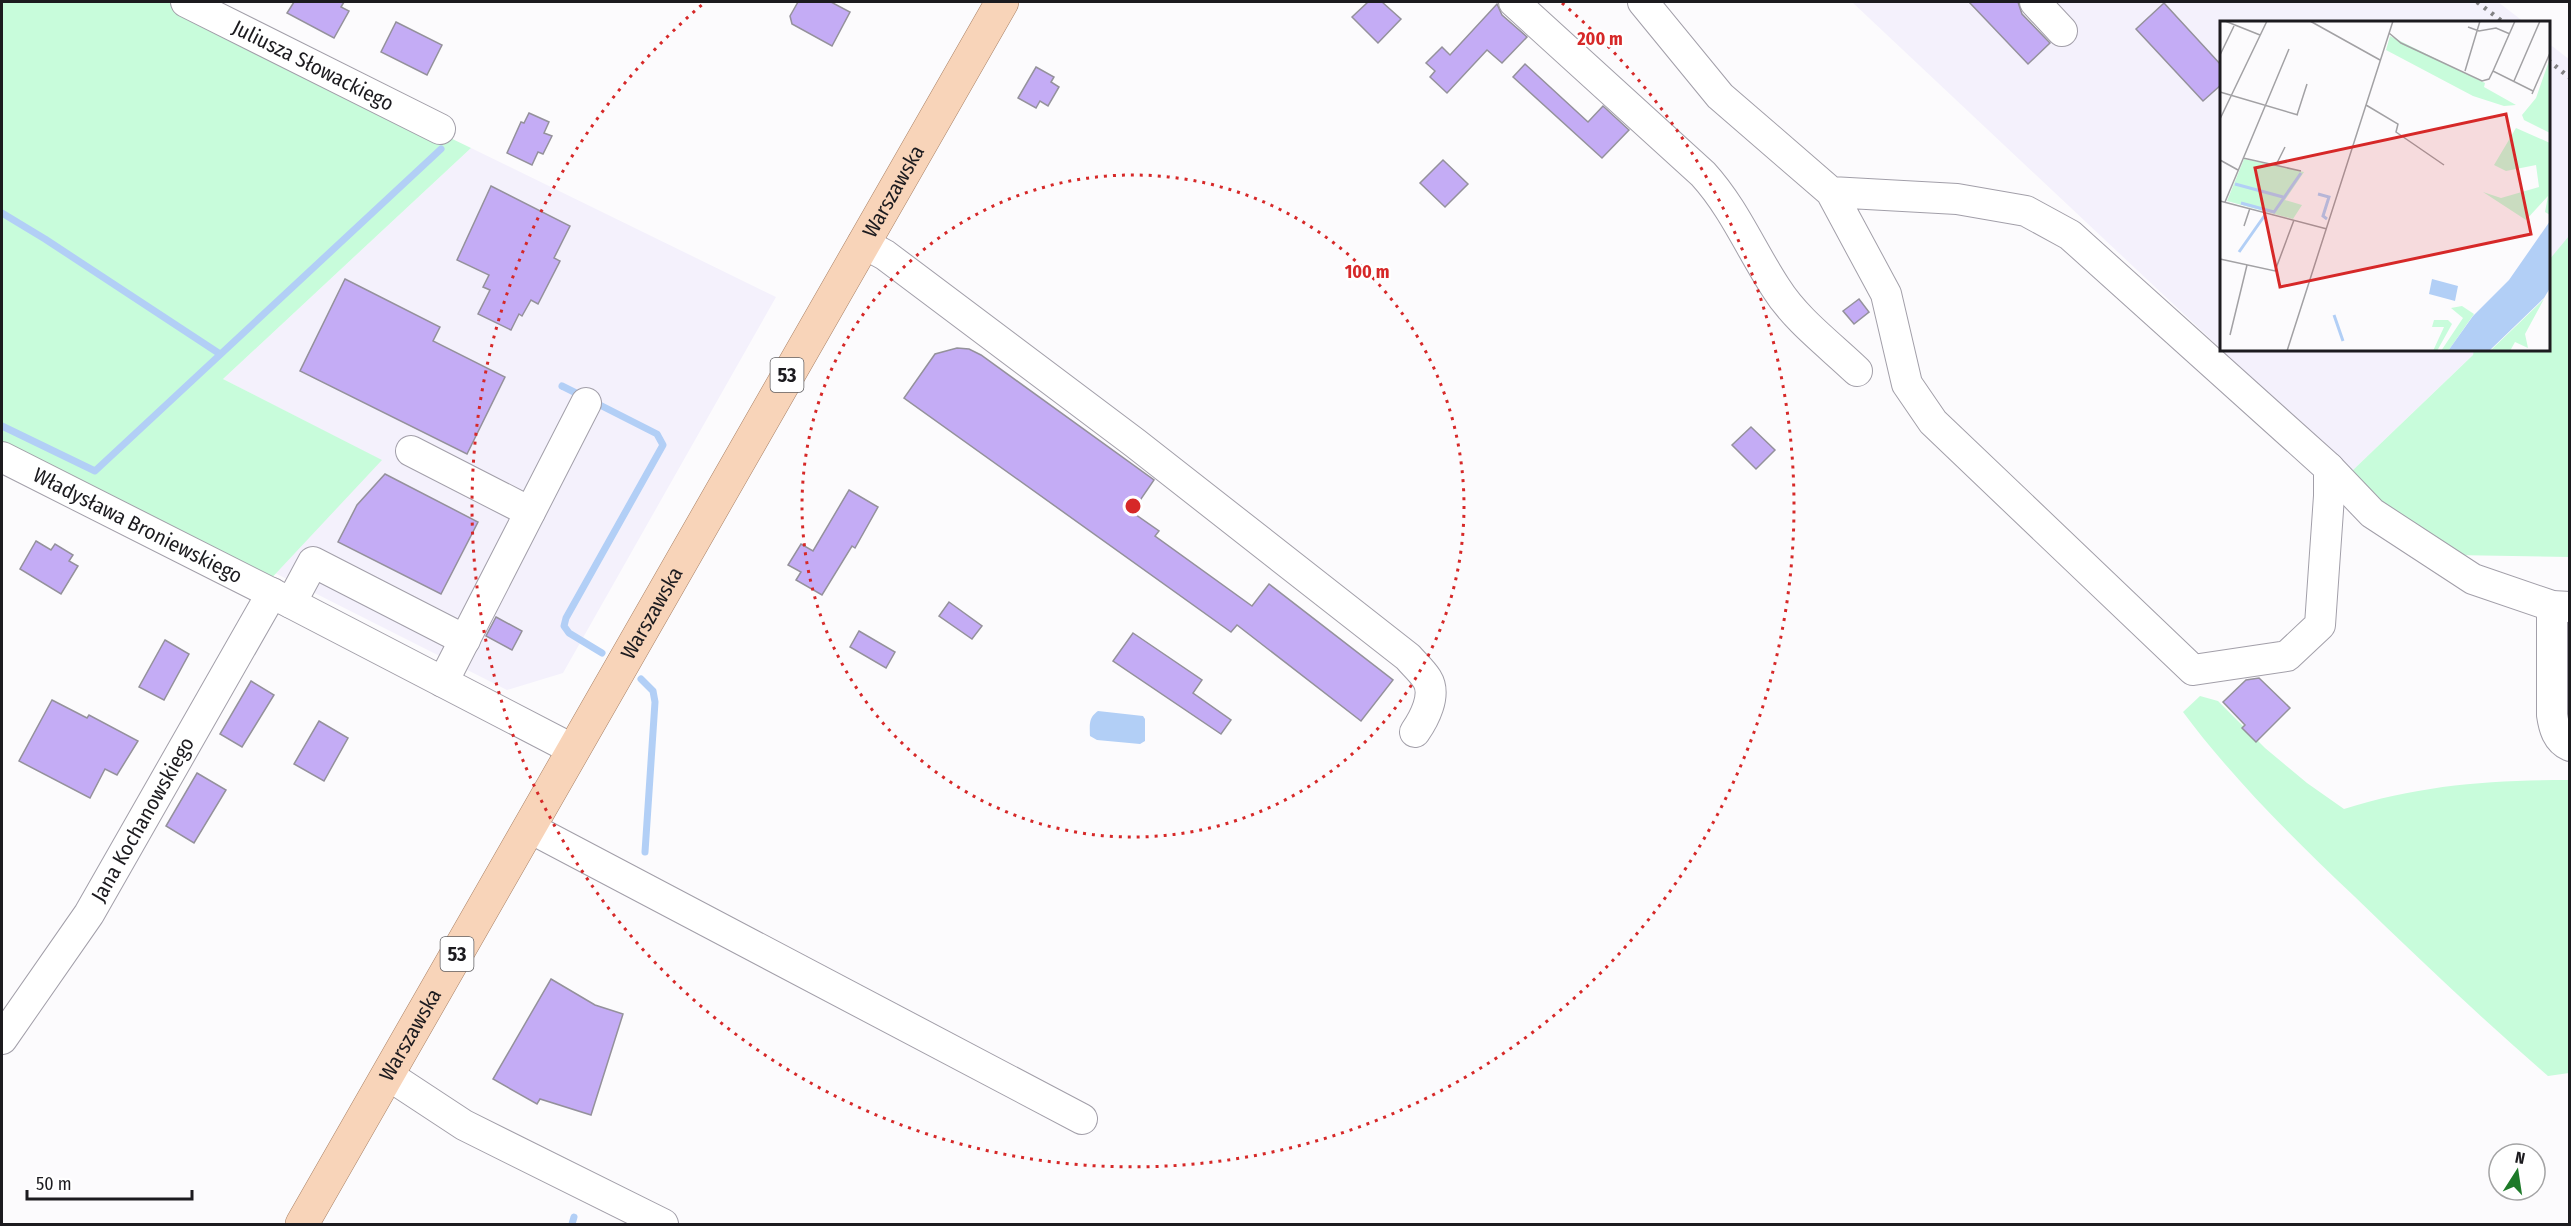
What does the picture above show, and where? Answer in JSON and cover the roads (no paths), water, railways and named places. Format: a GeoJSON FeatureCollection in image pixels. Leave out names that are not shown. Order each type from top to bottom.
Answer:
{"type":"FeatureCollection","features":[{"type":"Feature","properties":{"kind":"main road","name":"Warszawska"},"geometry":{"type":"LineString","coordinates":[[302,1224],[1002,2]]}},
{"type":"Feature","properties":{"kind":"street","name":"Juliusza Słowackiego"},"geometry":{"type":"LineString","coordinates":[[186,2],[223,9],[440,129]]}},
{"type":"Feature","properties":{"kind":"street"},"geometry":{"type":"LineString","coordinates":[[1514,2],[1703,174],[1724,200],[1776,289],[1790,307],[1857,371]]}},
{"type":"Feature","properties":{"kind":"street"},"geometry":{"type":"LineString","coordinates":[[1643,2],[1720,96],[1832,192],[1886,294],[1907,384],[1933,422],[2193,670],[2287,656],[2320,624],[2329,468]]}},
{"type":"Feature","properties":{"kind":"street"},"geometry":{"type":"LineString","coordinates":[[2035,2],[2062,31]]}},
{"type":"Feature","properties":{"kind":"street"},"geometry":{"type":"LineString","coordinates":[[1832,192],[1956,199],[2026,211],[2070,235],[2329,468],[2372,513],[2473,579],[2561,606],[2552,715],[2555,731],[2564,744],[2570,746]]}},
{"type":"Feature","properties":{"kind":"street"},"geometry":{"type":"LineString","coordinates":[[863,243],[885,255],[1126,436],[1408,657],[1428,680],[1429,703],[1423,720],[1415,732]]}},
{"type":"Feature","properties":{"kind":"street"},"geometry":{"type":"LineString","coordinates":[[443,682],[586,403]]}},
{"type":"Feature","properties":{"kind":"street"},"geometry":{"type":"LineString","coordinates":[[411,451],[530,512]]}},
{"type":"Feature","properties":{"kind":"street","name":"Władysława Broniewskiego"},"geometry":{"type":"LineString","coordinates":[[2,457],[282,598],[574,750]]}},
{"type":"Feature","properties":{"kind":"street","name":"Jana Kochanowskiego"},"geometry":{"type":"LineString","coordinates":[[2,1039],[89,914],[282,598],[313,562],[465,640]]}},
{"type":"Feature","properties":{"kind":"street"},"geometry":{"type":"LineString","coordinates":[[530,828],[1082,1119]]}},
{"type":"Feature","properties":{"kind":"street"},"geometry":{"type":"LineString","coordinates":[[388,1075],[464,1125],[663,1224]]}},
{"type":"Feature","properties":{"kind":"water"},"geometry":{"type":"Polygon","coordinates":[[[1098,711],[1143,716],[1145,741],[1140,744],[1097,740],[1090,736],[1091,719],[1098,711]]]}},
{"type":"Feature","properties":{"kind":"waterway"},"geometry":{"type":"LineString","coordinates":[[2,426],[95,471],[441,149]]}},
{"type":"Feature","properties":{"kind":"waterway"},"geometry":{"type":"LineString","coordinates":[[2,213],[220,354]]}},
{"type":"Feature","properties":{"kind":"waterway"},"geometry":{"type":"LineString","coordinates":[[562,386],[584,397]]}},
{"type":"Feature","properties":{"kind":"waterway"},"geometry":{"type":"LineString","coordinates":[[594,402],[657,434],[663,445],[566,618],[564,626],[569,633],[602,653]]}},
{"type":"Feature","properties":{"kind":"waterway"},"geometry":{"type":"LineString","coordinates":[[641,679],[653,691],[655,702],[645,852]]}},
{"type":"Feature","properties":{"kind":"waterway"},"geometry":{"type":"LineString","coordinates":[[572,1224],[574,1217]]}},
{"type":"Feature","properties":{"kind":"railway"},"geometry":{"type":"LineString","coordinates":[[2477,2],[2502,21]]}},
{"type":"Feature","properties":{"kind":"railway"},"geometry":{"type":"LineString","coordinates":[[2550,62],[2570,78]]}}]}
